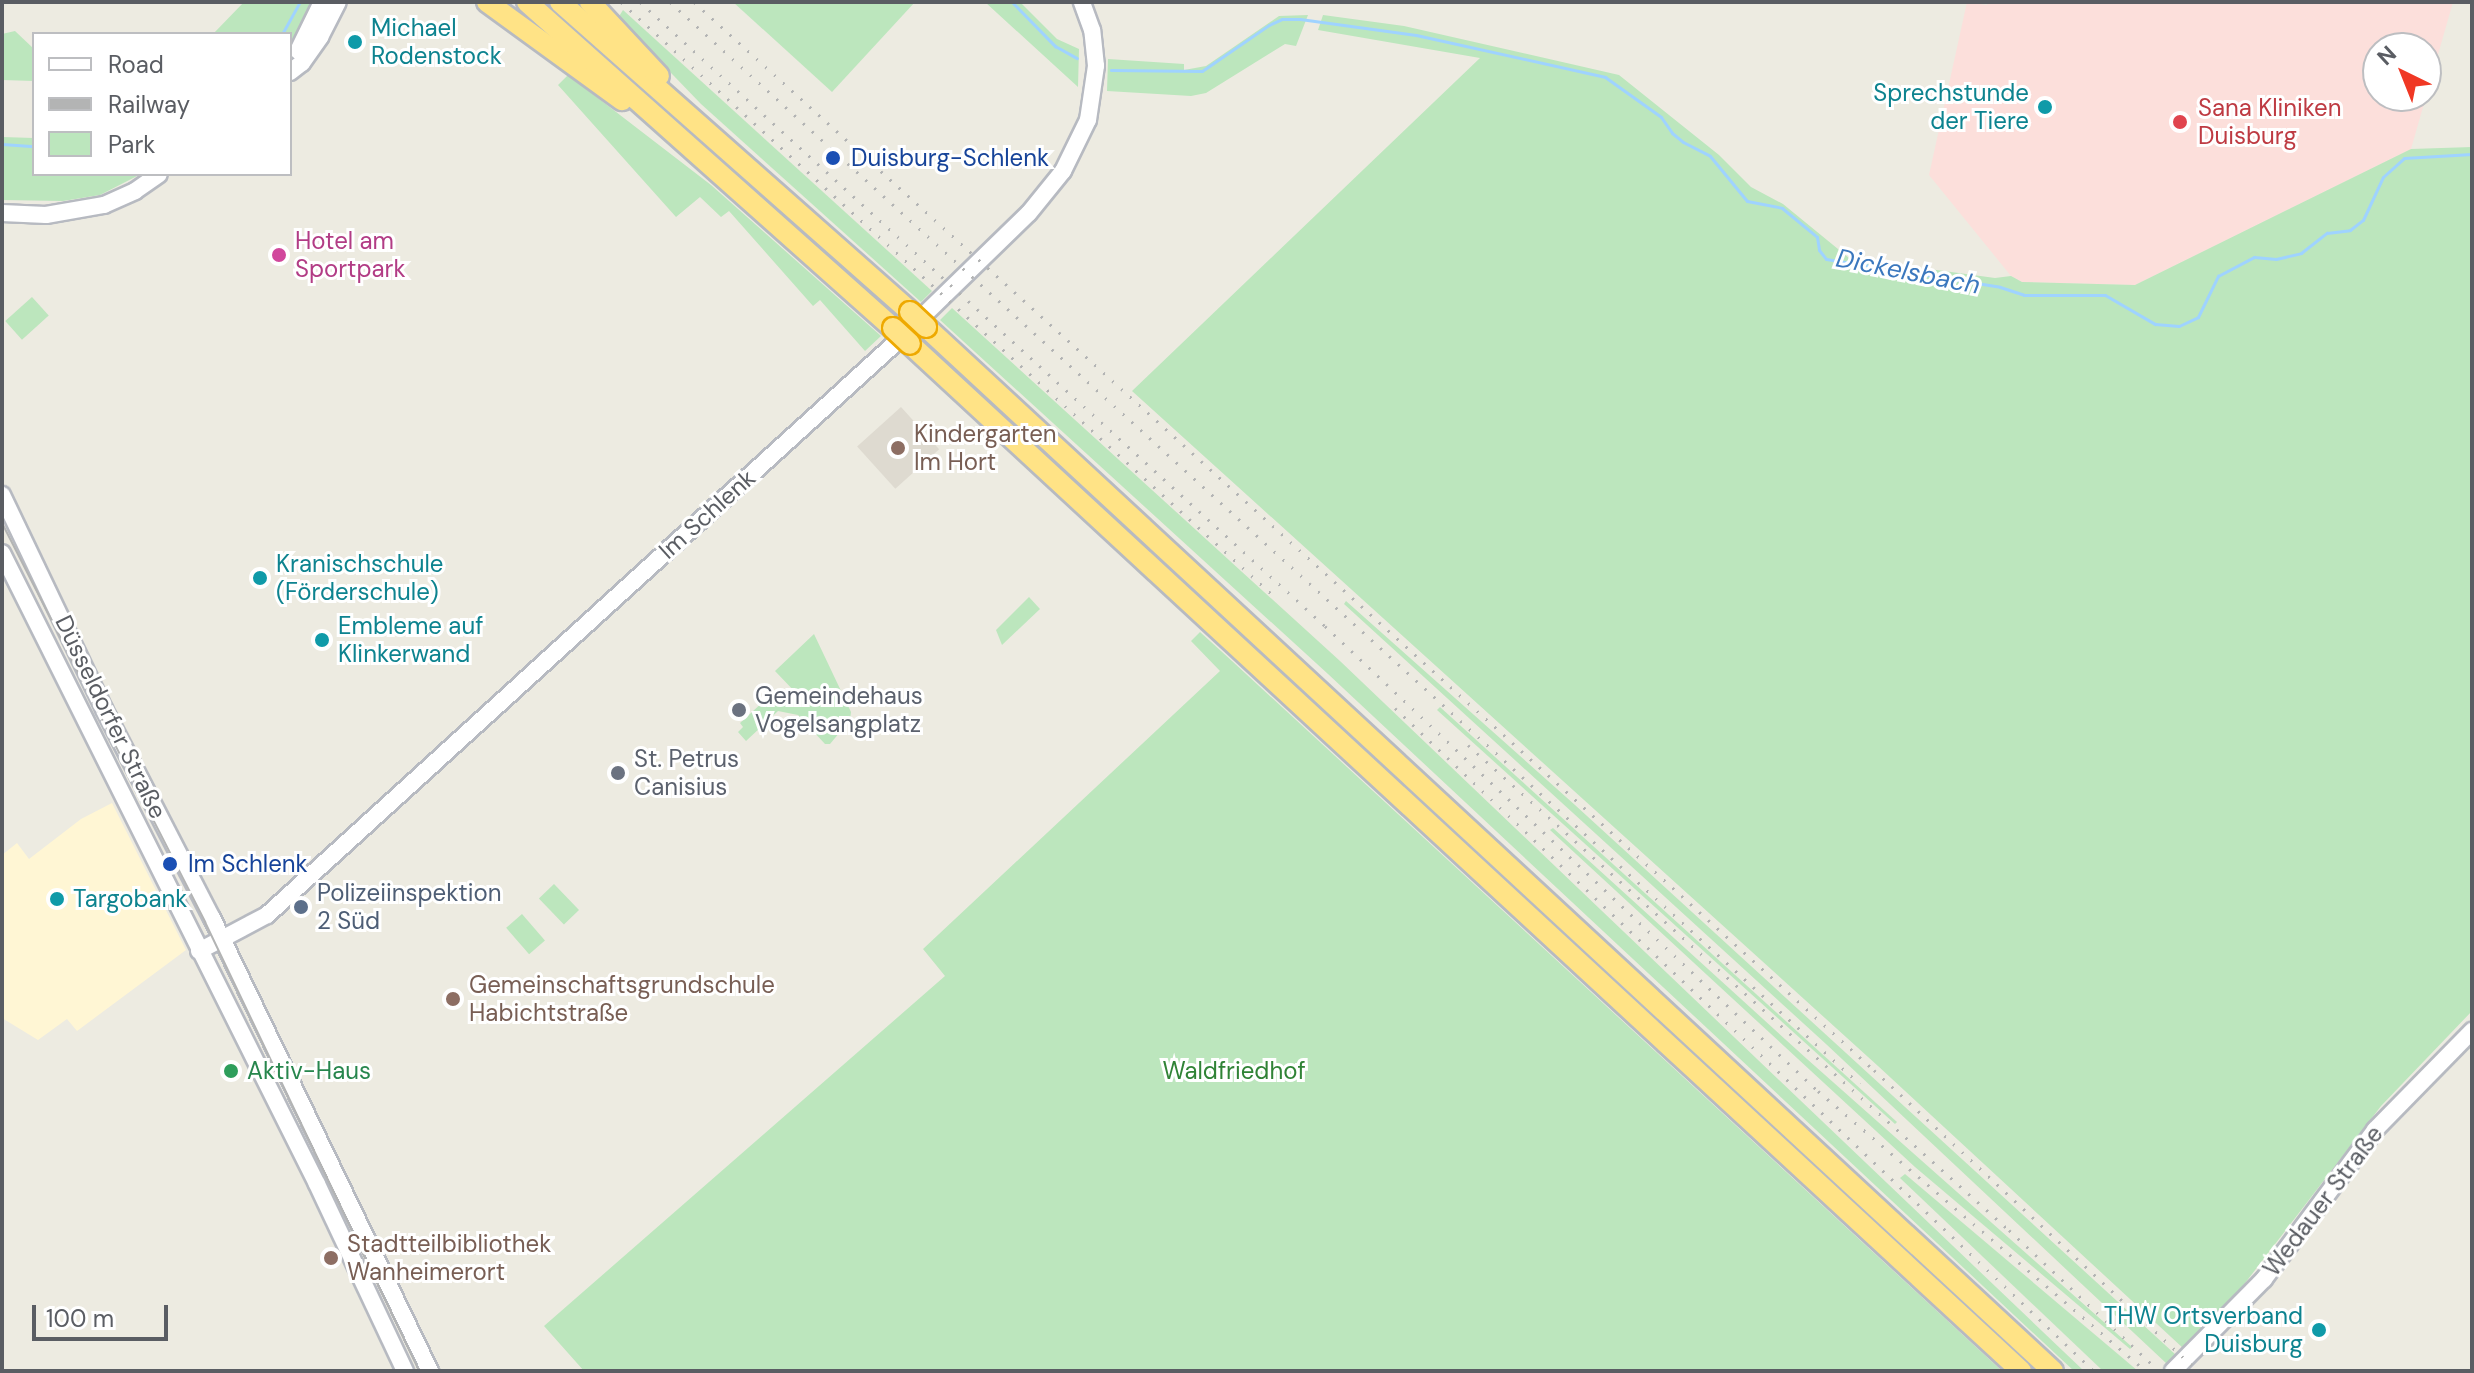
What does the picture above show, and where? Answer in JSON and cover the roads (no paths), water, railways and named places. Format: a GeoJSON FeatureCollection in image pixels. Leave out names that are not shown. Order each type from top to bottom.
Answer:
{"type":"FeatureCollection","features":[{"type":"Feature","properties":{"kind":"highway"},"geometry":{"type":"LineString","coordinates":[[487,2],[614,96],[667,126]]}},
{"type":"Feature","properties":{"kind":"highway"},"geometry":{"type":"LineString","coordinates":[[527,2],[893,328],[2021,1371]]}},
{"type":"Feature","properties":{"kind":"highway"},"geometry":{"type":"LineString","coordinates":[[560,2],[910,312],[2053,1371]]}},
{"type":"Feature","properties":{"kind":"highway"},"geometry":{"type":"LineString","coordinates":[[590,2],[653,67],[682,109]]}},
{"type":"Feature","properties":{"kind":"main road"},"geometry":{"type":"LineString","coordinates":[[292,60],[307,37],[322,2]]}},
{"type":"Feature","properties":{"kind":"main road"},"geometry":{"type":"LineString","coordinates":[[292,70],[320,37],[338,2]]}},
{"type":"Feature","properties":{"kind":"main road","name":"Im Schlenk"},"geometry":{"type":"LineString","coordinates":[[199,951],[267,915],[891,347],[1029,213],[1063,171],[1088,120],[1096,66],[1092,30],[1082,2]]}},
{"type":"Feature","properties":{"kind":"main road"},"geometry":{"type":"LineString","coordinates":[[2,213],[46,215],[104,205],[135,191],[156,176]]}},
{"type":"Feature","properties":{"kind":"main road","name":"Düsseldorfer Straße"},"geometry":{"type":"LineString","coordinates":[[2,495],[430,1371]]}},
{"type":"Feature","properties":{"kind":"main road","name":"Düsseldorfer Straße"},"geometry":{"type":"LineString","coordinates":[[2,553],[317,1184],[405,1371]]}},
{"type":"Feature","properties":{"kind":"main road","name":"Wedauer Straße"},"geometry":{"type":"LineString","coordinates":[[2173,1371],[2264,1279],[2375,1130],[2472,1031]]}},
{"type":"Feature","properties":{"kind":"waterway","name":"Dickelsbach"},"geometry":{"type":"LineString","coordinates":[[283,32],[300,2]]}},
{"type":"Feature","properties":{"kind":"waterway","name":"Dickelsbach"},"geometry":{"type":"LineString","coordinates":[[1012,2],[1055,46],[1077,58]]}},
{"type":"Feature","properties":{"kind":"waterway","name":"Dickelsbach"},"geometry":{"type":"LineString","coordinates":[[1111,70],[1202,71],[1269,25],[1282,19],[1300,19],[1416,35],[1605,77],[1661,117],[1683,142],[1710,156],[1747,201],[1782,208],[1817,237],[1819,250],[1826,259],[2000,287],[2024,295],[2105,295],[2155,324],[2179,326],[2198,317],[2218,276],[2254,257],[2276,259],[2301,253],[2327,233],[2350,230],[2363,220],[2383,177],[2404,158],[2472,154]]}},
{"type":"Feature","properties":{"kind":"waterway","name":"Dickelsbach"},"geometry":{"type":"LineString","coordinates":[[2,144],[32,146]]}},
{"type":"Feature","properties":{"kind":"tram line"},"geometry":{"type":"LineString","coordinates":[[2,523],[205,922],[419,1371]]}},
{"type":"Feature","properties":{"kind":"railway"},"geometry":{"type":"LineString","coordinates":[[621,2],[1275,597]]}},
{"type":"Feature","properties":{"kind":"railway"},"geometry":{"type":"LineString","coordinates":[[640,2],[1325,626],[1818,1091],[2146,1371]]}},
{"type":"Feature","properties":{"kind":"railway"},"geometry":{"type":"LineString","coordinates":[[670,2],[1860,1084]]}},
{"type":"Feature","properties":{"kind":"railway"},"geometry":{"type":"LineString","coordinates":[[694,2],[1874,1070],[2198,1371]]}},
{"type":"Feature","properties":{"kind":"railway"},"geometry":{"type":"LineString","coordinates":[[1395,708],[2094,1371]]}},
{"type":"Feature","properties":{"kind":"railway"},"geometry":{"type":"LineString","coordinates":[[1468,745],[2009,1230],[2159,1371]]}},
{"type":"Feature","properties":{"kind":"place","name":"Michael Rodenstock"},"geometry":{"type":"Point","coordinates":[355,42]}},
{"type":"Feature","properties":{"kind":"place","name":"Sprechstunde der Tiere"},"geometry":{"type":"Point","coordinates":[2045,107]}},
{"type":"Feature","properties":{"kind":"place","name":"Sana Kliniken Duisburg"},"geometry":{"type":"Point","coordinates":[2180,122]}},
{"type":"Feature","properties":{"kind":"place","name":"Duisburg-Schlenk"},"geometry":{"type":"Point","coordinates":[833,158]}},
{"type":"Feature","properties":{"kind":"place","name":"Hotel am Sportpark"},"geometry":{"type":"Point","coordinates":[279,255]}},
{"type":"Feature","properties":{"kind":"place","name":"Kindergarten Im Hort"},"geometry":{"type":"Point","coordinates":[898,448]}},
{"type":"Feature","properties":{"kind":"place","name":"Kranischschule (Förderschule)"},"geometry":{"type":"Point","coordinates":[260,578]}},
{"type":"Feature","properties":{"kind":"place","name":"Embleme auf Klinkerwand"},"geometry":{"type":"Point","coordinates":[322,640]}},
{"type":"Feature","properties":{"kind":"place","name":"Gemeindehaus Vogelsangplatz"},"geometry":{"type":"Point","coordinates":[739,710]}},
{"type":"Feature","properties":{"kind":"place","name":"St. Petrus Canisius"},"geometry":{"type":"Point","coordinates":[618,773]}},
{"type":"Feature","properties":{"kind":"place","name":"Im Schlenk"},"geometry":{"type":"Point","coordinates":[170,864]}},
{"type":"Feature","properties":{"kind":"place","name":"Targobank"},"geometry":{"type":"Point","coordinates":[57,899]}},
{"type":"Feature","properties":{"kind":"place","name":"Polizeiinspektion 2 Süd"},"geometry":{"type":"Point","coordinates":[301,907]}},
{"type":"Feature","properties":{"kind":"place","name":"Gemeinschaftsgrundschule Habichtstraße"},"geometry":{"type":"Point","coordinates":[453,999]}},
{"type":"Feature","properties":{"kind":"place","name":"Aktiv-Haus"},"geometry":{"type":"Point","coordinates":[231,1071]}},
{"type":"Feature","properties":{"kind":"place","name":"Stadtteilbibliothek Wanheimerort"},"geometry":{"type":"Point","coordinates":[331,1258]}},
{"type":"Feature","properties":{"kind":"place","name":"THW Ortsverband Duisburg"},"geometry":{"type":"Point","coordinates":[2319,1330]}},
{"type":"Feature","properties":{"kind":"park label","name":"Waldfriedhof"},"geometry":{"type":"Point","coordinates":[1234,1071]}}]}
